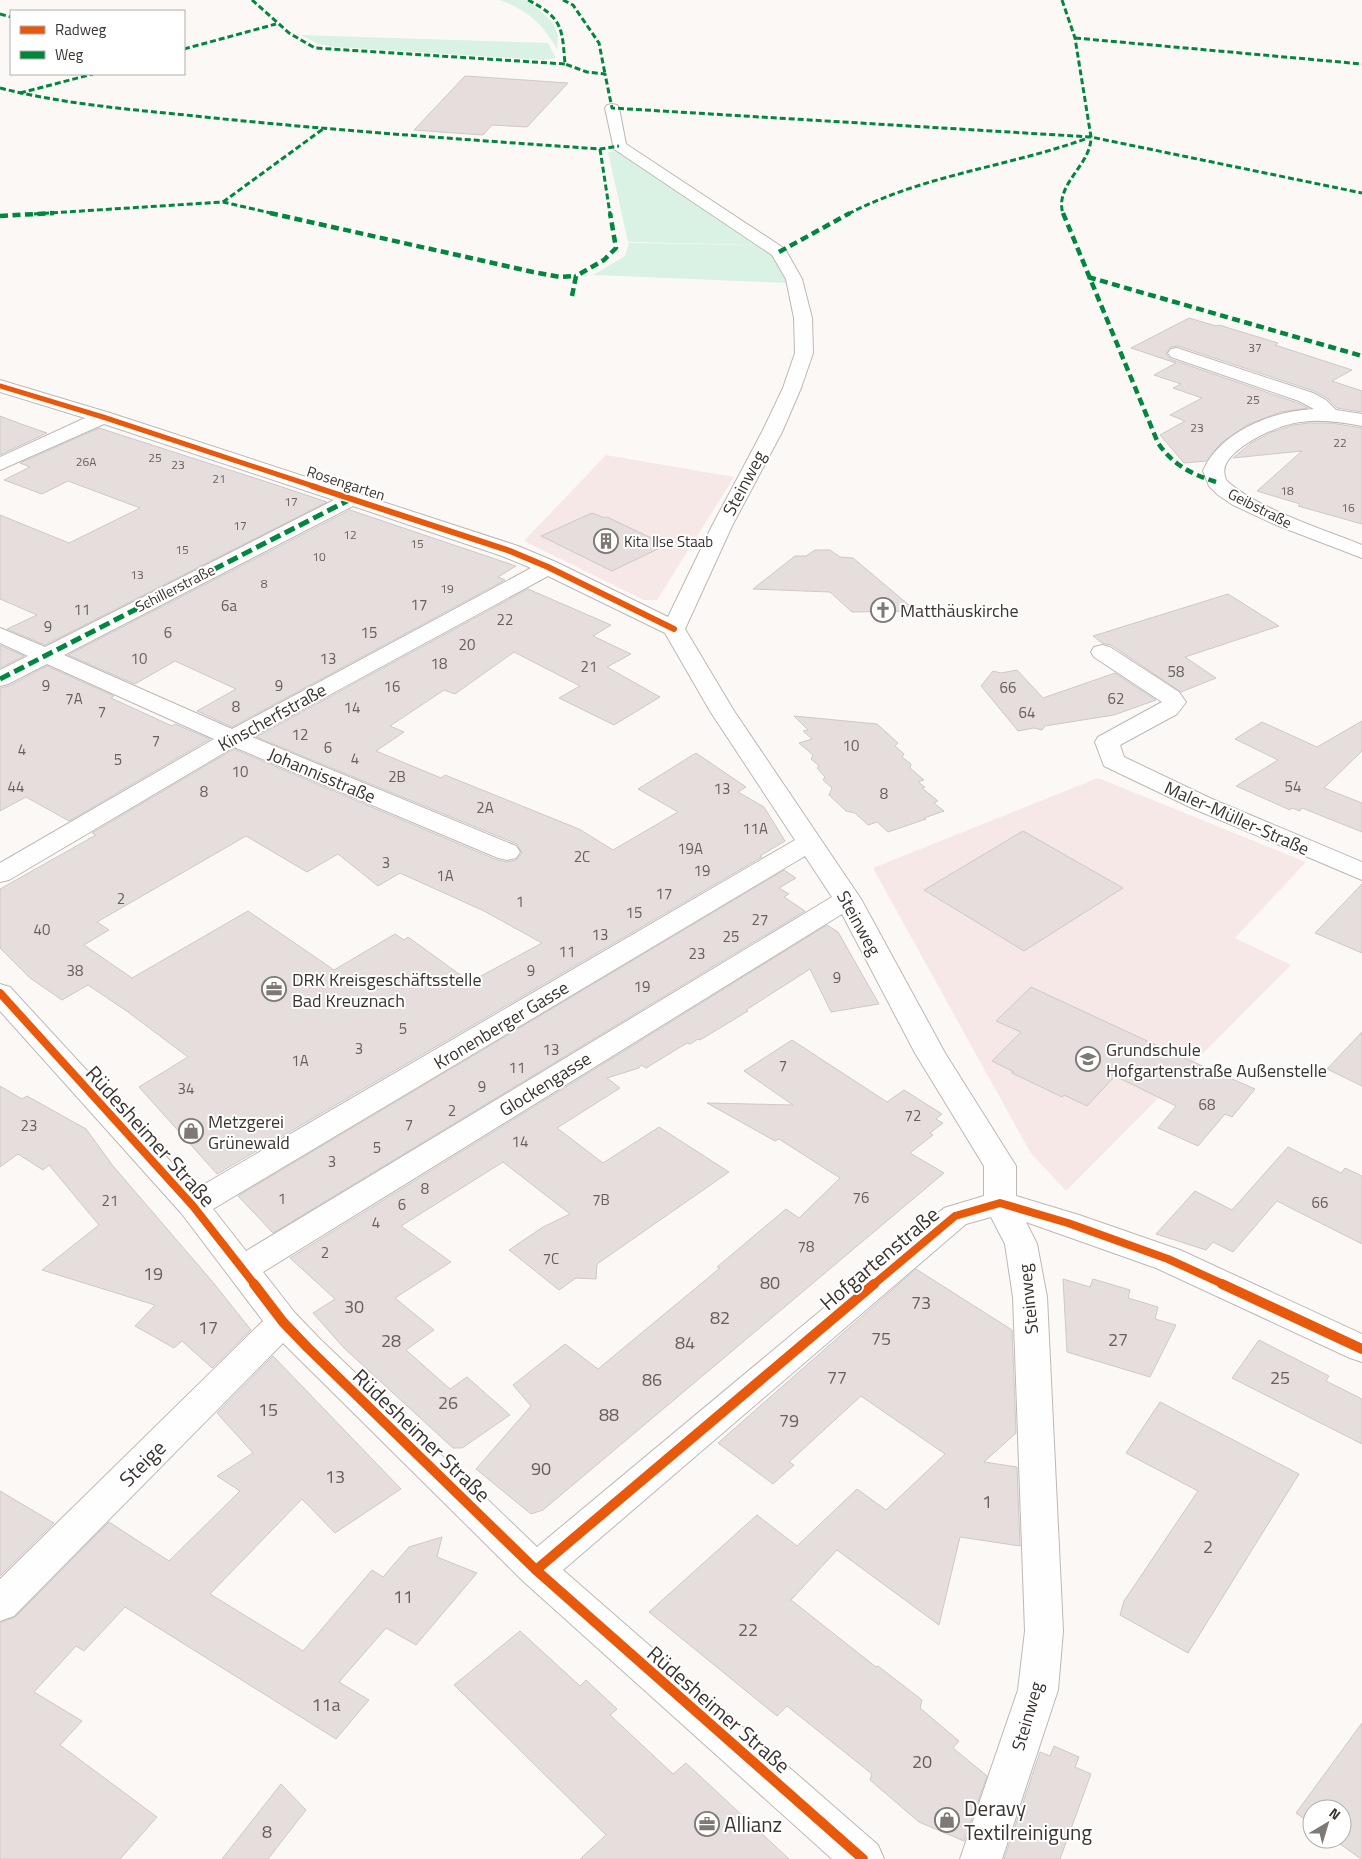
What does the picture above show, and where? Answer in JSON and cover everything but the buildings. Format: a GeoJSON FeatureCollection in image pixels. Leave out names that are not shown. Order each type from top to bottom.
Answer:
{"type":"FeatureCollection","features":[{"type":"Feature","properties":{"kind":"street","name":"Steinweg"},"geometry":{"type":"LineString","coordinates":[[612,108],[619,146],[779,252],[794,280],[804,318],[804,352],[792,388],[772,432],[722,526],[674,629],[722,711],[847,899],[930,1053],[1000,1166],[1000,1203],[1021,1244],[1030,1297],[1044,1631],[1038,1690],[981,1859]]}},
{"type":"Feature","properties":{"kind":"street","name":"Geibstraße"},"geometry":{"type":"LineString","coordinates":[[1177,353],[1306,397],[1319,404],[1330,415]]}},
{"type":"Feature","properties":{"kind":"street","name":"Rosengarten"},"geometry":{"type":"LineString","coordinates":[[0,386],[103,417],[510,551],[548,567],[674,629]]}},
{"type":"Feature","properties":{"kind":"street","name":"Geibstraße"},"geometry":{"type":"LineString","coordinates":[[1362,420],[1330,415],[1295,416],[1279,420],[1264,426],[1236,443],[1217,459],[1213,470],[1216,482],[1227,492],[1252,506],[1362,552]]}},
{"type":"Feature","properties":{"kind":"street"},"geometry":{"type":"LineString","coordinates":[[0,464],[103,417]]}},
{"type":"Feature","properties":{"kind":"street","name":"Schillerstraße"},"geometry":{"type":"LineString","coordinates":[[0,679],[351,499]]}},
{"type":"Feature","properties":{"kind":"street","name":"Kinscherfstraße"},"geometry":{"type":"LineString","coordinates":[[0,874],[233,738],[548,567]]}},
{"type":"Feature","properties":{"kind":"street","name":"Johannisstraße"},"geometry":{"type":"LineString","coordinates":[[0,635],[233,738],[507,852]]}},
{"type":"Feature","properties":{"kind":"street","name":"Maler-Müller-Straße"},"geometry":{"type":"LineString","coordinates":[[1102,652],[1171,697],[1174,702],[1169,710],[1107,742],[1113,762],[1204,804],[1362,872]]}},
{"type":"Feature","properties":{"kind":"street","name":"Kronenberger Gasse"},"geometry":{"type":"LineString","coordinates":[[193,1206],[808,843]]}},
{"type":"Feature","properties":{"kind":"street","name":"Glockengasse"},"geometry":{"type":"LineString","coordinates":[[243,1270],[847,899]]}},
{"type":"Feature","properties":{"kind":"street","name":"Rüdesheimer Straße"},"geometry":{"type":"LineString","coordinates":[[0,993],[193,1206],[283,1322],[536,1570],[863,1859]]}},
{"type":"Feature","properties":{"kind":"street"},"geometry":{"type":"LineString","coordinates":[[1000,1203],[1068,1223],[1168,1259],[1362,1349]]}},
{"type":"Feature","properties":{"kind":"street","name":"Hofgartenstraße"},"geometry":{"type":"LineString","coordinates":[[536,1570],[955,1216],[1000,1203]]}},
{"type":"Feature","properties":{"kind":"street","name":"Steige"},"geometry":{"type":"LineString","coordinates":[[0,1604],[283,1322]]}},
{"type":"Feature","properties":{"kind":"shaded area"},"geometry":{"type":"Polygon","coordinates":[[[606,455],[734,477],[657,600],[644,600],[524,541],[606,455]]]}},
{"type":"Feature","properties":{"kind":"shaded area","name":"Grundschule Hofgartenstraße Außenstelle"},"geometry":{"type":"Polygon","coordinates":[[[1098,778],[1306,862],[1235,938],[1291,965],[1066,1191],[1030,1152],[873,868],[1098,778]]]}},
{"type":"Feature","properties":{"kind":"green space"},"geometry":{"type":"Polygon","coordinates":[[[499,0],[525,0],[542,12],[553,23],[558,36],[557,49],[546,32],[533,18],[508,3],[499,0]]]}},
{"type":"Feature","properties":{"kind":"green space"},"geometry":{"type":"Polygon","coordinates":[[[301,35],[548,43],[556,58],[543,60],[335,47],[318,44],[301,35]]]}},
{"type":"Feature","properties":{"kind":"green space"},"geometry":{"type":"Polygon","coordinates":[[[616,151],[761,245],[628,242],[608,152],[616,151]]]}},
{"type":"Feature","properties":{"kind":"green space"},"geometry":{"type":"Polygon","coordinates":[[[629,243],[761,245],[775,259],[787,283],[593,275],[625,256],[629,243]]]}},
{"type":"Feature","properties":{"kind":"marked path"},"geometry":{"type":"LineString","coordinates":[[252,0],[289,33],[315,48],[565,64]]}},
{"type":"Feature","properties":{"kind":"marked path"},"geometry":{"type":"LineString","coordinates":[[528,0],[546,9],[562,29],[565,64],[587,72],[605,74],[612,108],[1091,137],[1362,193]]}},
{"type":"Feature","properties":{"kind":"marked path"},"geometry":{"type":"LineString","coordinates":[[563,0],[573,5],[599,43],[605,74]]}},
{"type":"Feature","properties":{"kind":"marked path"},"geometry":{"type":"LineString","coordinates":[[1062,0],[1075,38],[1091,137],[1091,148],[1083,164],[1063,191],[1062,211],[1158,443],[1176,464],[1198,476],[1216,482]]}},
{"type":"Feature","properties":{"kind":"marked path"},"geometry":{"type":"LineString","coordinates":[[0,14],[10,17]]}},
{"type":"Feature","properties":{"kind":"marked path"},"geometry":{"type":"LineString","coordinates":[[185,49],[276,24]]}},
{"type":"Feature","properties":{"kind":"marked path"},"geometry":{"type":"LineString","coordinates":[[1075,38],[1362,64]]}},
{"type":"Feature","properties":{"kind":"marked path"},"geometry":{"type":"LineString","coordinates":[[20,93],[89,75]]}},
{"type":"Feature","properties":{"kind":"marked path"},"geometry":{"type":"LineString","coordinates":[[0,88],[51,100],[78,104],[307,127],[600,149],[619,146]]}},
{"type":"Feature","properties":{"kind":"marked path"},"geometry":{"type":"LineString","coordinates":[[223,202],[323,129]]}},
{"type":"Feature","properties":{"kind":"marked path"},"geometry":{"type":"LineString","coordinates":[[779,252],[850,213],[894,193],[961,172],[1088,138]]}},
{"type":"Feature","properties":{"kind":"marked path"},"geometry":{"type":"LineString","coordinates":[[572,296],[576,276],[604,260],[616,248],[600,149]]}},
{"type":"Feature","properties":{"kind":"marked path"},"geometry":{"type":"LineString","coordinates":[[0,216],[223,202],[533,272],[560,277],[576,276]]}},
{"type":"Feature","properties":{"kind":"marked path"},"geometry":{"type":"LineString","coordinates":[[1088,277],[1362,356]]}},
{"type":"Feature","properties":{"kind":"marked path"},"geometry":{"type":"LineString","coordinates":[[0,679],[351,499]]}},
{"type":"Feature","properties":{"kind":"cycle path"},"geometry":{"type":"LineString","coordinates":[[0,386],[103,417],[510,551],[548,567],[674,629]]}},
{"type":"Feature","properties":{"kind":"cycle path"},"geometry":{"type":"LineString","coordinates":[[0,993],[193,1206],[283,1322],[308,1348],[536,1570],[863,1859]]}},
{"type":"Feature","properties":{"kind":"cycle path"},"geometry":{"type":"LineString","coordinates":[[536,1570],[955,1216],[1000,1203],[1068,1223],[1168,1259],[1362,1349]]}},
{"type":"Feature","properties":{"kind":"place","name":"Kita Ilse Staab"},"geometry":{"type":"Point","coordinates":[606,541]}},
{"type":"Feature","properties":{"kind":"place","name":"Matthäuskirche"},"geometry":{"type":"Point","coordinates":[883,610]}},
{"type":"Feature","properties":{"kind":"place","name":"DRK Kreisgeschäftsstelle Bad Kreuznach"},"geometry":{"type":"Point","coordinates":[274,989]}},
{"type":"Feature","properties":{"kind":"place","name":"Grundschule Hofgartenstraße Außenstelle"},"geometry":{"type":"Point","coordinates":[1088,1059]}},
{"type":"Feature","properties":{"kind":"place","name":"Metzgerei Grünewald"},"geometry":{"type":"Point","coordinates":[191,1131]}},
{"type":"Feature","properties":{"kind":"place","name":"Deravy Textilreinigung"},"geometry":{"type":"Point","coordinates":[947,1820]}},
{"type":"Feature","properties":{"kind":"place","name":"Allianz"},"geometry":{"type":"Point","coordinates":[707,1824]}}]}
